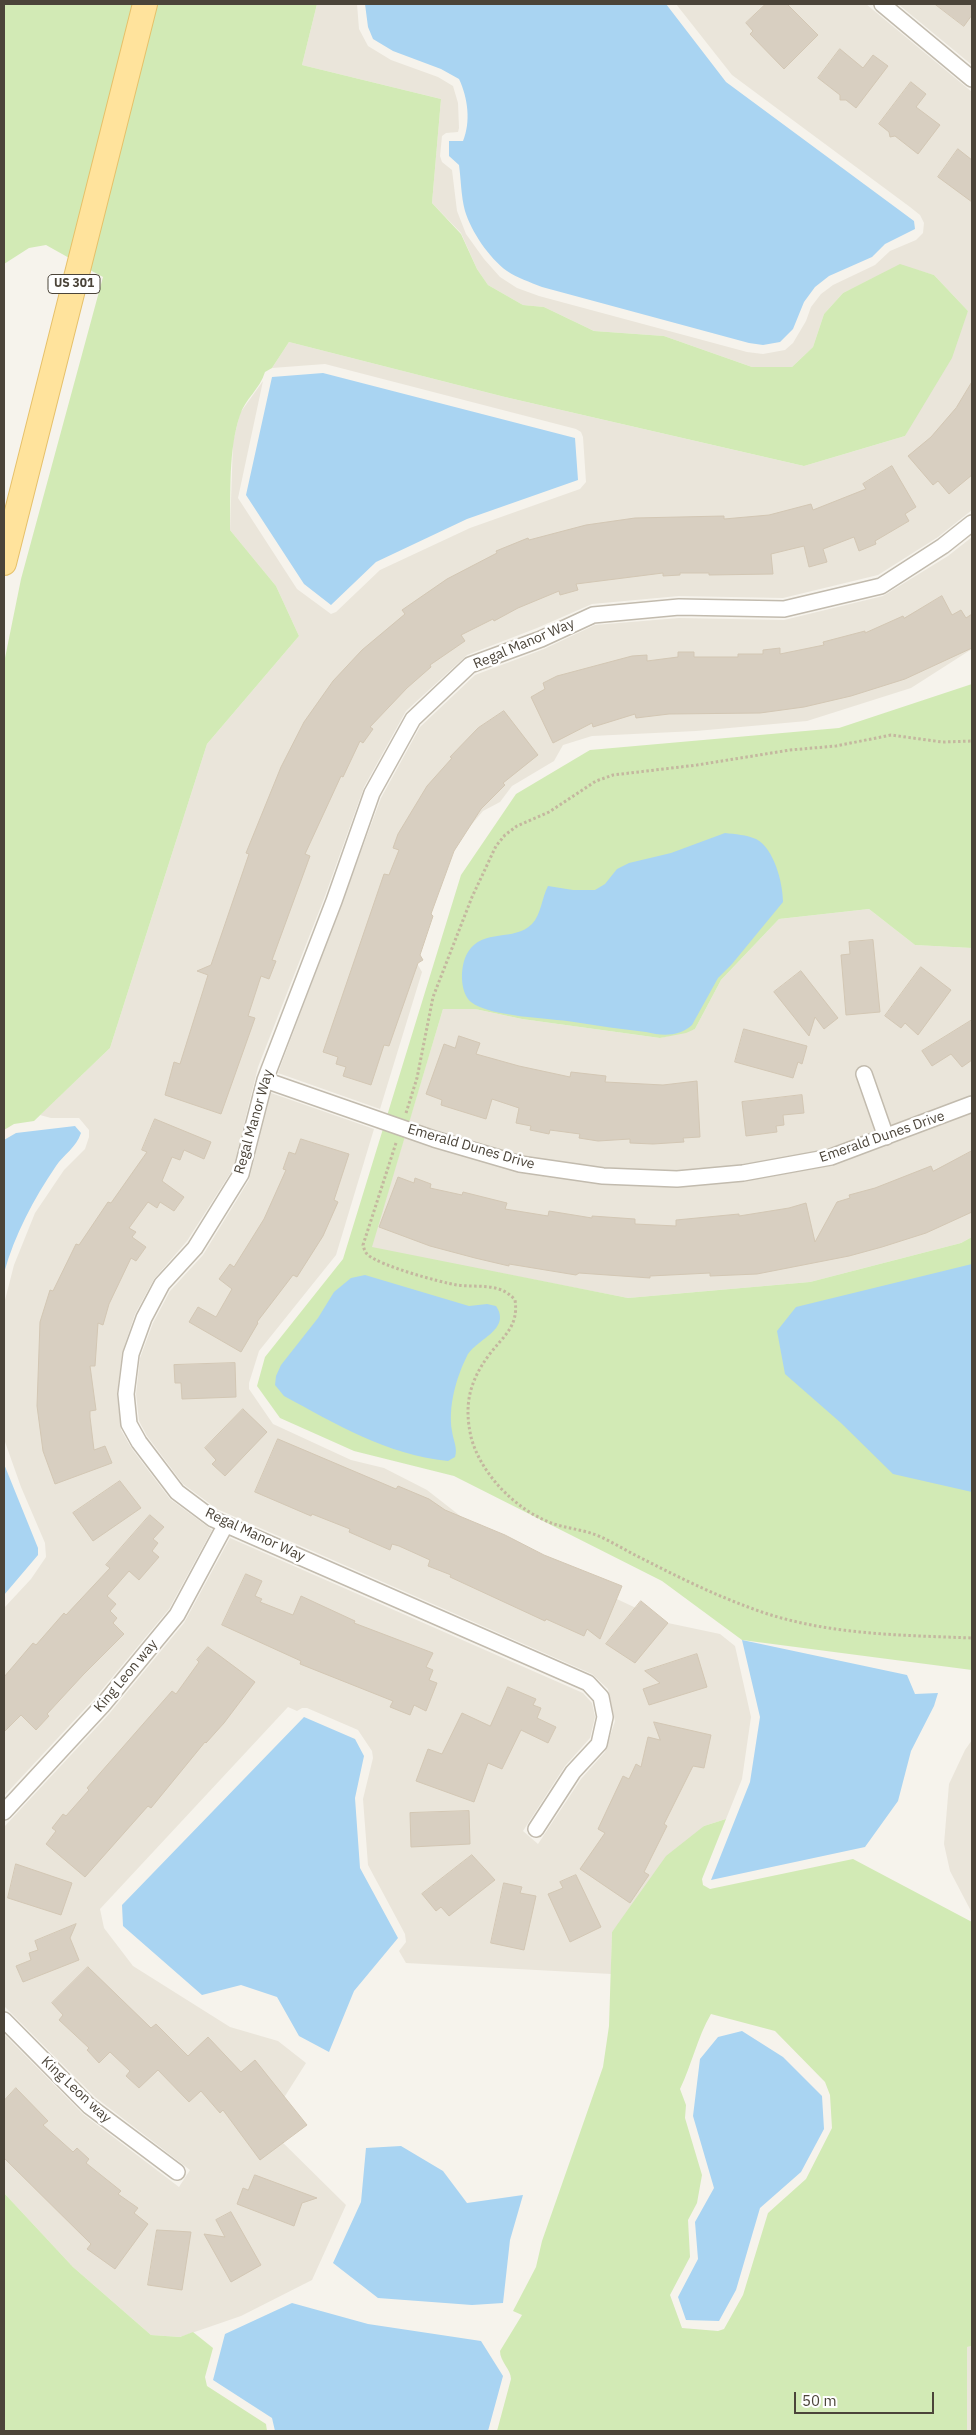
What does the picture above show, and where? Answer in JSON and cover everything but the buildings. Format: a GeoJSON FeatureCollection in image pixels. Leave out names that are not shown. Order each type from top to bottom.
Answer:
{"type":"FeatureCollection","features":[{"type":"Feature","properties":{"kind":"main road","name":"US 301"},"geometry":{"type":"LineString","coordinates":[[4,563],[145,4]]}},
{"type":"Feature","properties":{"kind":"street"},"geometry":{"type":"LineString","coordinates":[[882,4],[972,79]]}},
{"type":"Feature","properties":{"kind":"street","name":"Regal Manor Way"},"geometry":{"type":"LineString","coordinates":[[536,1829],[573,1772],[598,1744],[605,1717],[601,1697],[588,1683],[213,1519],[177,1492],[139,1442],[129,1424],[126,1394],[131,1354],[144,1318],[162,1284],[195,1248],[241,1174],[264,1080],[334,901],[372,793],[413,719],[470,665],[540,639],[593,615],[679,607],[784,609],[881,586],[943,546],[972,524]]}},
{"type":"Feature","properties":{"kind":"street"},"geometry":{"type":"LineString","coordinates":[[864,1074],[886,1137]]}},
{"type":"Feature","properties":{"kind":"street","name":"Emerald Dunes Drive"},"geometry":{"type":"LineString","coordinates":[[264,1080],[434,1138],[520,1164],[603,1176],[677,1179],[744,1173],[831,1157],[972,1104]]}},
{"type":"Feature","properties":{"kind":"street","name":"King Leon way"},"geometry":{"type":"LineString","coordinates":[[4,1812],[102,1706],[177,1615],[226,1524]]}},
{"type":"Feature","properties":{"kind":"street","name":"King Leon way"},"geometry":{"type":"LineString","coordinates":[[4,2020],[89,2106],[177,2172]]}},
{"type":"Feature","properties":{"kind":"shaded area"},"geometry":{"type":"Polygon","coordinates":[[[317,4],[357,4],[359,29],[368,46],[391,60],[438,77],[453,86],[458,103],[459,128],[458,132],[446,133],[442,136],[440,156],[442,162],[452,170],[457,211],[466,234],[500,277],[517,288],[539,296],[747,352],[763,354],[785,350],[793,343],[806,321],[811,307],[821,294],[833,285],[875,265],[890,251],[916,240],[923,233],[924,223],[920,215],[910,207],[732,75],[676,4],[866,4],[972,92],[972,510],[938,537],[878,575],[783,598],[679,596],[592,604],[467,655],[406,711],[364,787],[325,896],[258,1067],[233,1169],[187,1241],[154,1279],[135,1314],[122,1353],[117,1395],[121,1430],[132,1449],[170,1499],[212,1530],[169,1609],[95,1698],[4,1796],[4,1608],[31,1579],[46,1557],[45,1543],[21,1487],[4,1439],[4,1304],[14,1265],[35,1213],[64,1170],[85,1149],[89,1137],[89,1130],[79,1118],[51,1118],[40,1115],[110,1048],[207,744],[299,636],[276,586],[230,530],[233,442],[240,413],[263,381],[238,498],[297,589],[331,614],[336,612],[380,570],[470,528],[580,489],[586,482],[583,437],[581,432],[576,429],[325,364],[272,368],[289,342],[505,397],[804,466],[905,436],[968,311],[934,275],[900,265],[843,293],[824,314],[813,347],[792,367],[752,367],[664,336],[594,331],[544,307],[523,305],[488,285],[477,269],[461,233],[432,203],[441,99],[302,65],[317,4]]]}},
{"type":"Feature","properties":{"kind":"shaded area"},"geometry":{"type":"Polygon","coordinates":[[[898,4],[972,4],[972,65],[898,4]]]}},
{"type":"Feature","properties":{"kind":"shaded area"},"geometry":{"type":"Polygon","coordinates":[[[972,537],[972,649],[911,688],[807,721],[696,731],[592,736],[563,745],[554,761],[512,786],[500,802],[483,811],[456,843],[415,960],[422,972],[380,1109],[278,1073],[381,798],[420,727],[475,675],[544,649],[595,625],[679,618],[784,620],[883,596],[948,556],[972,537]]]}},
{"type":"Feature","properties":{"kind":"shaded area"},"geometry":{"type":"Polygon","coordinates":[[[869,909],[915,945],[972,948],[972,1237],[961,1243],[810,1282],[628,1298],[371,1248],[443,1009],[475,1009],[522,1019],[660,1038],[695,1029],[721,980],[779,919],[869,909]]]}},
{"type":"Feature","properties":{"kind":"shaded area"},"geometry":{"type":"Polygon","coordinates":[[[271,1093],[374,1129],[336,1255],[259,1351],[249,1383],[249,1389],[273,1424],[351,1460],[384,1468],[427,1490],[491,1540],[668,1623],[720,1634],[735,1646],[751,1717],[742,1779],[726,1819],[704,1826],[612,1932],[611,1974],[406,1963],[399,1951],[406,1942],[405,1934],[368,1865],[363,1799],[373,1758],[372,1751],[358,1730],[307,1708],[297,1711],[288,1707],[100,1909],[104,1928],[133,1966],[230,2027],[278,2041],[306,2063],[266,2126],[346,2205],[312,2280],[241,2316],[180,2337],[151,2335],[73,2267],[4,2193],[4,2034],[83,2114],[179,2187],[190,2170],[95,2097],[4,2006],[4,1827],[109,1714],[184,1623],[230,1538],[583,1693],[592,1703],[595,1717],[590,1738],[565,1766],[523,1831],[538,1844],[581,1779],[605,1752],[615,1721],[608,1689],[592,1674],[217,1509],[183,1484],[147,1436],[139,1421],[136,1394],[140,1358],[153,1323],[170,1291],[203,1255],[249,1180],[271,1093]]]}},
{"type":"Feature","properties":{"kind":"shaded area"},"geometry":{"type":"Polygon","coordinates":[[[972,1740],[972,1913],[950,1871],[944,1844],[949,1784],[965,1750],[972,1740]]]}},
{"type":"Feature","properties":{"kind":"shaded area"},"geometry":{"type":"Polygon","coordinates":[[[972,2346],[972,2431],[967,2431],[967,2347],[972,2346]]]}},
{"type":"Feature","properties":{"kind":"green space"},"geometry":{"type":"Polygon","coordinates":[[[4,4],[135,4],[71,259],[46,245],[29,248],[4,264],[4,4]]]}},
{"type":"Feature","properties":{"kind":"green space"},"geometry":{"type":"Polygon","coordinates":[[[155,4],[317,4],[302,65],[441,99],[432,203],[461,234],[477,269],[488,285],[523,305],[544,307],[594,331],[664,336],[752,367],[792,367],[813,347],[824,314],[843,293],[900,264],[934,275],[968,311],[952,358],[905,436],[804,466],[505,397],[289,342],[272,368],[265,372],[260,384],[245,404],[240,415],[232,457],[230,530],[276,586],[299,636],[207,744],[110,1048],[34,1121],[14,1124],[4,1130],[4,663],[21,579],[103,277],[88,269],[155,4]]]}},
{"type":"Feature","properties":{"kind":"green space"},"geometry":{"type":"Polygon","coordinates":[[[972,684],[972,948],[915,945],[869,909],[779,919],[721,980],[695,1029],[686,1033],[660,1038],[522,1019],[475,1009],[443,1009],[372,1247],[628,1298],[810,1282],[961,1243],[972,1237],[972,1670],[742,1640],[662,1581],[454,1476],[354,1451],[280,1418],[257,1386],[265,1357],[343,1259],[461,875],[516,794],[590,750],[839,728],[972,684]]]}},
{"type":"Feature","properties":{"kind":"green space"},"geometry":{"type":"Polygon","coordinates":[[[726,1819],[702,1879],[703,1885],[710,1889],[853,1859],[972,1922],[972,2346],[967,2347],[967,2431],[497,2431],[511,2379],[500,2351],[522,2315],[513,2311],[536,2267],[542,2241],[603,2067],[609,2026],[612,1932],[666,1856],[704,1826],[726,1819]],[[711,2014],[680,2089],[686,2105],[685,2118],[702,2175],[697,2203],[688,2220],[690,2257],[670,2295],[682,2328],[718,2331],[724,2329],[743,2295],[768,2213],[806,2179],[832,2128],[830,2095],[825,2082],[775,2031],[711,2014]]]}},
{"type":"Feature","properties":{"kind":"green space"},"geometry":{"type":"Polygon","coordinates":[[[4,2193],[73,2267],[151,2335],[180,2337],[193,2332],[213,2348],[205,2377],[207,2386],[266,2424],[267,2431],[4,2431],[4,2193]]]}},
{"type":"Feature","properties":{"kind":"water"},"geometry":{"type":"Polygon","coordinates":[[[365,4],[666,4],[726,82],[914,221],[915,229],[885,244],[872,257],[829,276],[815,287],[804,302],[793,329],[780,342],[763,345],[749,343],[542,287],[524,280],[500,266],[487,252],[465,211],[459,165],[449,156],[449,141],[463,141],[467,126],[465,94],[459,79],[441,69],[393,51],[373,39],[368,27],[365,4]]]}},
{"type":"Feature","properties":{"kind":"water"},"geometry":{"type":"Polygon","coordinates":[[[323,373],[575,438],[578,480],[467,519],[376,562],[331,605],[304,584],[246,495],[272,377],[323,373]]]}},
{"type":"Feature","properties":{"kind":"water"},"geometry":{"type":"Polygon","coordinates":[[[725,833],[756,839],[768,850],[779,876],[783,902],[732,964],[718,978],[692,1025],[687,1029],[676,1034],[658,1034],[505,1014],[480,1007],[471,1002],[467,997],[464,992],[462,970],[468,952],[482,940],[517,933],[532,924],[537,916],[548,886],[573,890],[595,890],[605,884],[617,869],[629,863],[671,853],[725,833]]]}},
{"type":"Feature","properties":{"kind":"water"},"geometry":{"type":"Polygon","coordinates":[[[75,1126],[81,1133],[79,1138],[56,1166],[32,1205],[19,1231],[4,1273],[4,1140],[16,1133],[75,1126]]]}},
{"type":"Feature","properties":{"kind":"water"},"geometry":{"type":"Polygon","coordinates":[[[972,1264],[972,1492],[893,1474],[841,1423],[785,1374],[777,1331],[796,1307],[972,1264]]]}},
{"type":"Feature","properties":{"kind":"water"},"geometry":{"type":"Polygon","coordinates":[[[365,1275],[469,1306],[487,1304],[496,1306],[500,1314],[496,1328],[471,1350],[459,1374],[451,1412],[456,1454],[455,1457],[448,1461],[403,1452],[363,1437],[284,1396],[275,1385],[276,1376],[281,1365],[318,1318],[334,1292],[351,1278],[365,1275]]]}},
{"type":"Feature","properties":{"kind":"water"},"geometry":{"type":"Polygon","coordinates":[[[4,1464],[38,1548],[38,1555],[4,1595],[4,1464]]]}},
{"type":"Feature","properties":{"kind":"water"},"geometry":{"type":"Polygon","coordinates":[[[742,1640],[907,1675],[915,1694],[938,1693],[934,1706],[911,1751],[898,1801],[865,1847],[711,1880],[750,1782],[760,1717],[742,1640]]]}},
{"type":"Feature","properties":{"kind":"water"},"geometry":{"type":"Polygon","coordinates":[[[304,1717],[355,1739],[364,1756],[355,1798],[360,1868],[398,1938],[354,1991],[329,2052],[299,2036],[277,1997],[241,1985],[202,1995],[123,1926],[122,1905],[304,1717]]]}},
{"type":"Feature","properties":{"kind":"water"},"geometry":{"type":"Polygon","coordinates":[[[742,2031],[783,2057],[822,2096],[824,2129],[801,2172],[760,2208],[736,2290],[719,2321],[686,2320],[678,2297],[698,2259],[695,2222],[714,2188],[693,2116],[700,2059],[718,2037],[742,2031]]]}},
{"type":"Feature","properties":{"kind":"water"},"geometry":{"type":"Polygon","coordinates":[[[401,2146],[443,2171],[467,2203],[523,2195],[510,2240],[503,2303],[472,2305],[378,2298],[333,2263],[361,2202],[366,2148],[401,2146]]]}},
{"type":"Feature","properties":{"kind":"water"},"geometry":{"type":"Polygon","coordinates":[[[292,2303],[368,2324],[481,2341],[503,2376],[488,2431],[275,2431],[272,2418],[213,2380],[225,2334],[292,2303]]]}}]}
